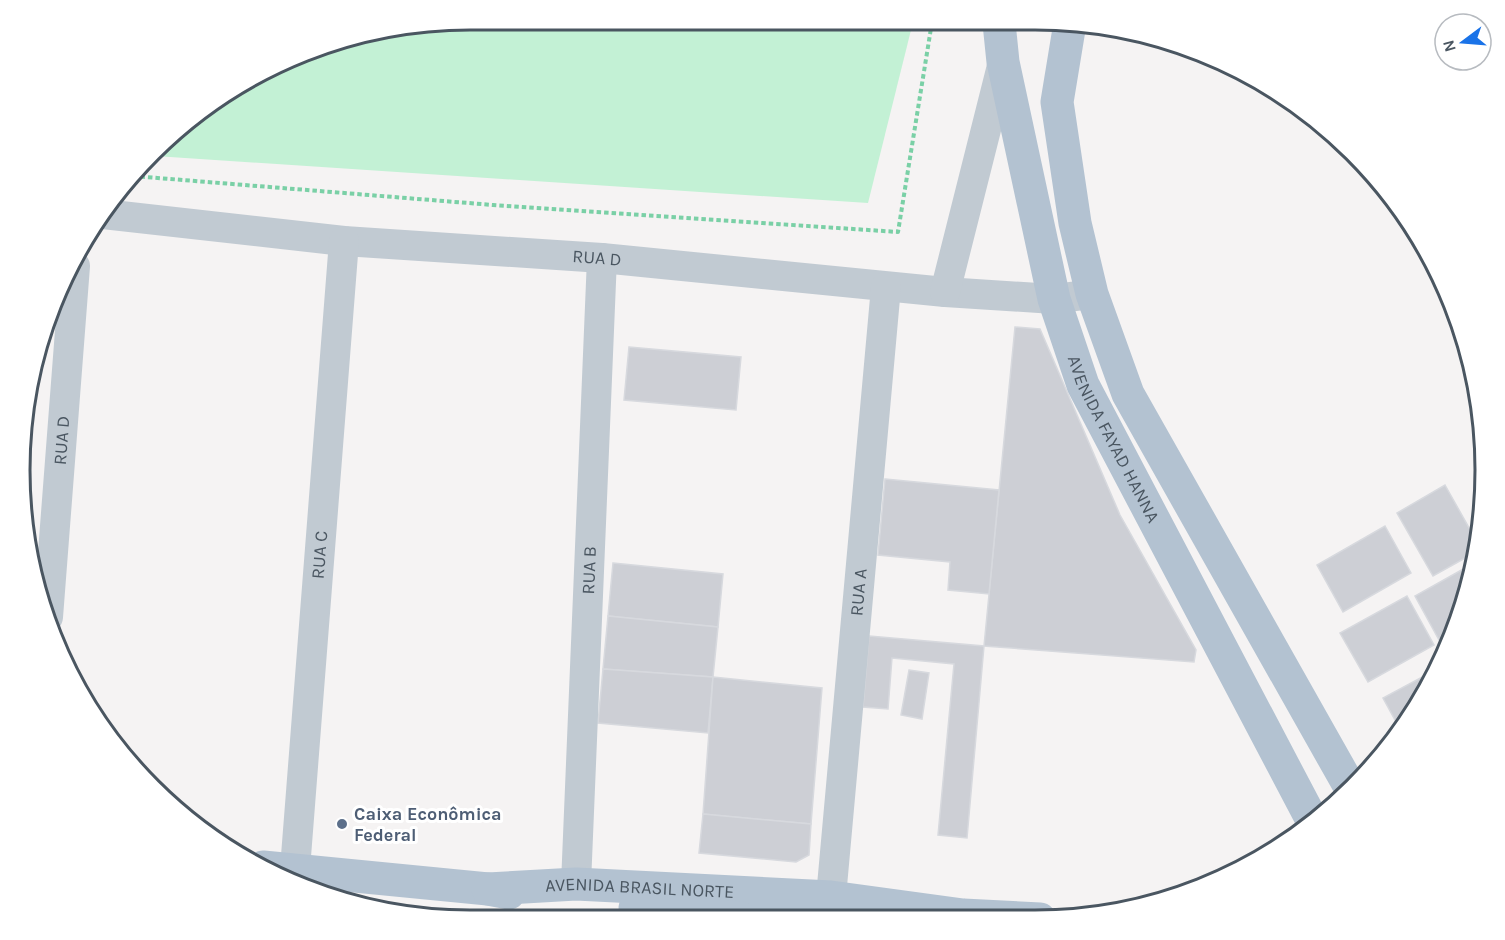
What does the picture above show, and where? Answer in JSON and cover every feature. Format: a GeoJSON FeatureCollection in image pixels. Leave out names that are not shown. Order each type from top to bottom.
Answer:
{"type":"FeatureCollection","features":[{"type":"Feature","properties":{"kind":"main road","name":"AVENIDA FAYAD HANNA"},"geometry":{"type":"LineString","coordinates":[[1000,30],[1003,62],[1054,299],[1083,385],[1309,814]]}},
{"type":"Feature","properties":{"kind":"main road","name":"AVENIDA FAYAD HANNA"},"geometry":{"type":"LineString","coordinates":[[1069,31],[1057,102],[1075,223],[1092,294],[1128,394],[1346,781]]}},
{"type":"Feature","properties":{"kind":"main road","name":"AVENIDA BRASIL NORTE"},"geometry":{"type":"LineString","coordinates":[[282,868],[488,889],[550,900],[656,910]]}},
{"type":"Feature","properties":{"kind":"main road","name":"AVENIDA BRASIL NORTE"},"geometry":{"type":"LineString","coordinates":[[488,889],[576,884],[831,897],[926,910]]}},
{"type":"Feature","properties":{"kind":"street"},"geometry":{"type":"LineString","coordinates":[[945,292],[1003,62]]}},
{"type":"Feature","properties":{"kind":"street","name":"RUA D"},"geometry":{"type":"LineString","coordinates":[[112,215],[344,241],[603,258],[945,292],[1054,299],[1092,294]]}},
{"type":"Feature","properties":{"kind":"street","name":"RUA C"},"geometry":{"type":"LineString","coordinates":[[295,869],[344,241]]}},
{"type":"Feature","properties":{"kind":"street","name":"RUA B"},"geometry":{"type":"LineString","coordinates":[[576,884],[603,258]]}},
{"type":"Feature","properties":{"kind":"street","name":"RUA D"},"geometry":{"type":"LineString","coordinates":[[49,599],[74,277]]}},
{"type":"Feature","properties":{"kind":"street","name":"RUA A"},"geometry":{"type":"LineString","coordinates":[[831,897],[886,287]]}},
{"type":"Feature","properties":{"kind":"path"},"geometry":{"type":"LineString","coordinates":[[142,177],[505,206],[898,232],[931,30]]}},
{"type":"Feature","properties":{"kind":"green space"},"geometry":{"type":"Polygon","coordinates":[[[470,30],[911,30],[868,203],[162,156],[202,121],[275,75],[329,53],[384,38],[470,30]]]}},
{"type":"Feature","properties":{"kind":"building"},"geometry":{"type":"Polygon","coordinates":[[[1015,327],[1040,329],[1120,515],[1196,650],[1194,662],[984,646],[1015,327]]]}},
{"type":"Feature","properties":{"kind":"building"},"geometry":{"type":"Polygon","coordinates":[[[629,347],[741,357],[736,410],[624,400],[629,347]]]}},
{"type":"Feature","properties":{"kind":"building"},"geometry":{"type":"Polygon","coordinates":[[[885,479],[999,490],[989,594],[948,590],[950,562],[878,555],[885,479]]]}},
{"type":"Feature","properties":{"kind":"building"},"geometry":{"type":"Polygon","coordinates":[[[1445,485],[1471,530],[1467,557],[1433,576],[1397,513],[1445,485]]]}},
{"type":"Feature","properties":{"kind":"building"},"geometry":{"type":"Polygon","coordinates":[[[1385,526],[1411,573],[1343,612],[1317,565],[1385,526]]]}},
{"type":"Feature","properties":{"kind":"building"},"geometry":{"type":"Polygon","coordinates":[[[613,563],[723,574],[718,627],[608,616],[613,563]]]}},
{"type":"Feature","properties":{"kind":"building"},"geometry":{"type":"Polygon","coordinates":[[[1464,569],[1452,611],[1442,638],[1439,640],[1415,596],[1464,569]]]}},
{"type":"Feature","properties":{"kind":"building"},"geometry":{"type":"Polygon","coordinates":[[[1407,596],[1434,645],[1368,682],[1340,633],[1407,596]]]}},
{"type":"Feature","properties":{"kind":"building"},"geometry":{"type":"Polygon","coordinates":[[[608,616],[718,627],[713,677],[603,669],[608,616]]]}},
{"type":"Feature","properties":{"kind":"building"},"geometry":{"type":"Polygon","coordinates":[[[869,636],[984,646],[967,838],[938,835],[954,664],[892,658],[888,709],[863,707],[869,636]]]}},
{"type":"Feature","properties":{"kind":"building"},"geometry":{"type":"Polygon","coordinates":[[[603,669],[713,677],[708,733],[598,723],[603,669]]]}},
{"type":"Feature","properties":{"kind":"building"},"geometry":{"type":"Polygon","coordinates":[[[909,670],[929,673],[922,719],[901,715],[909,670]]]}},
{"type":"Feature","properties":{"kind":"building"},"geometry":{"type":"Polygon","coordinates":[[[1424,676],[1396,721],[1383,698],[1424,676]]]}},
{"type":"Feature","properties":{"kind":"building"},"geometry":{"type":"Polygon","coordinates":[[[713,677],[822,688],[811,824],[703,814],[713,677]]]}},
{"type":"Feature","properties":{"kind":"building"},"geometry":{"type":"Polygon","coordinates":[[[703,814],[811,824],[809,855],[796,862],[699,853],[703,814]]]}},
{"type":"Feature","properties":{"kind":"place","name":"Caixa Econômica Federal"},"geometry":{"type":"Point","coordinates":[342,824]}}]}
